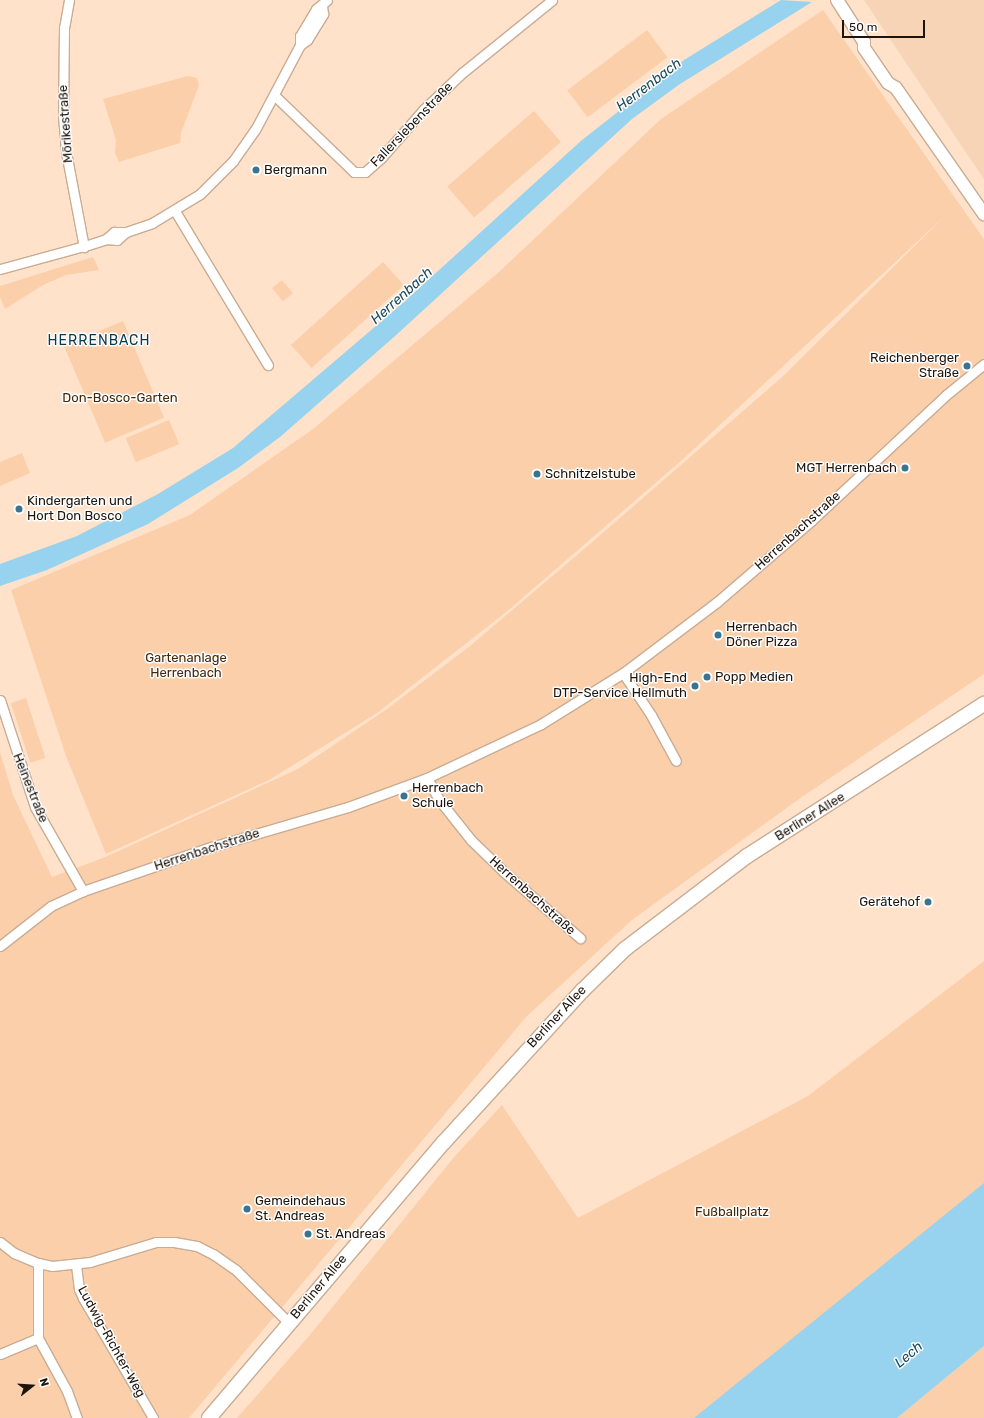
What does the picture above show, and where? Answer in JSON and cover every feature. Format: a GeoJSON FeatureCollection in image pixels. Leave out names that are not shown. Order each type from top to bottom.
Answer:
{"type":"FeatureCollection","features":[{"type":"Feature","properties":{"kind":"main road","name":"Berliner Allee"},"geometry":{"type":"LineString","coordinates":[[209,1418],[289,1323],[512,1066],[625,949],[747,856],[984,704]]}},
{"type":"Feature","properties":{"kind":"street","name":"Mörikestraße"},"geometry":{"type":"LineString","coordinates":[[69,0],[64,27],[63,116],[67,160],[84,247]]}},
{"type":"Feature","properties":{"kind":"street","name":"Fallerslebenstraße"},"geometry":{"type":"LineString","coordinates":[[274,95],[354,172],[365,172],[381,158],[423,110],[462,73],[552,0]]}},
{"type":"Feature","properties":{"kind":"street"},"geometry":{"type":"LineString","coordinates":[[837,0],[864,42],[864,48],[888,83],[896,88],[984,214]]}},
{"type":"Feature","properties":{"kind":"street"},"geometry":{"type":"LineString","coordinates":[[0,269],[84,247],[106,239],[114,232],[126,232],[152,223],[175,211],[200,194],[233,161],[255,130],[300,45],[307,40],[323,14],[324,3]]}},
{"type":"Feature","properties":{"kind":"street"},"geometry":{"type":"LineString","coordinates":[[175,211],[268,365]]}},
{"type":"Feature","properties":{"kind":"street","name":"Herrenbachstraße"},"geometry":{"type":"LineString","coordinates":[[0,946],[51,906],[83,891],[211,847],[348,807],[427,778],[541,724],[623,673],[741,582],[811,521],[946,395],[984,364]]}},
{"type":"Feature","properties":{"kind":"street"},"geometry":{"type":"LineString","coordinates":[[623,673],[651,714],[676,761]]}},
{"type":"Feature","properties":{"kind":"street","name":"Heinestraße"},"geometry":{"type":"LineString","coordinates":[[1,705],[35,807],[83,891]]}},
{"type":"Feature","properties":{"kind":"street","name":"Herrenbachstraße"},"geometry":{"type":"LineString","coordinates":[[427,778],[440,801],[471,840],[504,872],[580,938]]}},
{"type":"Feature","properties":{"kind":"street"},"geometry":{"type":"LineString","coordinates":[[0,1242],[14,1253],[38,1263],[52,1266],[76,1265],[156,1242],[174,1242],[197,1246],[213,1254],[236,1270],[289,1323]]}},
{"type":"Feature","properties":{"kind":"street"},"geometry":{"type":"LineString","coordinates":[[38,1263],[38,1338],[44,1354],[67,1391],[77,1418]]}},
{"type":"Feature","properties":{"kind":"street","name":"Ludwig-Richter-Weg"},"geometry":{"type":"LineString","coordinates":[[76,1265],[81,1293],[153,1418]]}},
{"type":"Feature","properties":{"kind":"street"},"geometry":{"type":"LineString","coordinates":[[0,1354],[38,1338]]}},
{"type":"Feature","properties":{"kind":"shaded area"},"geometry":{"type":"Polygon","coordinates":[[[864,0],[984,0],[984,179],[961,145],[864,0]]]}},
{"type":"Feature","properties":{"kind":"green space","name":"Gartenanlage Herrenbach"},"geometry":{"type":"Polygon","coordinates":[[[823,10],[984,239],[984,674],[799,799],[632,920],[527,1016],[189,1418],[0,1418],[0,752],[13,795],[52,877],[103,858],[298,769],[387,709],[470,646],[590,544],[781,378],[945,216],[682,460],[505,613],[377,713],[269,780],[106,854],[66,756],[11,590],[190,515],[313,429],[499,272],[661,119],[823,10]]]}},
{"type":"Feature","properties":{"kind":"green space"},"geometry":{"type":"Polygon","coordinates":[[[647,30],[667,57],[588,117],[567,90],[647,30]]]}},
{"type":"Feature","properties":{"kind":"green space"},"geometry":{"type":"Polygon","coordinates":[[[188,76],[197,78],[199,85],[181,133],[180,143],[119,162],[115,153],[116,140],[103,99],[188,76]]]}},
{"type":"Feature","properties":{"kind":"green space"},"geometry":{"type":"Polygon","coordinates":[[[534,111],[561,142],[474,217],[447,186],[534,111]]]}},
{"type":"Feature","properties":{"kind":"green space"},"geometry":{"type":"Polygon","coordinates":[[[93,257],[99,270],[66,275],[43,285],[5,309],[0,297],[0,286],[93,257]]]}},
{"type":"Feature","properties":{"kind":"green space"},"geometry":{"type":"Polygon","coordinates":[[[383,262],[404,285],[312,368],[291,345],[383,262]]]}},
{"type":"Feature","properties":{"kind":"green space"},"geometry":{"type":"Polygon","coordinates":[[[282,280],[293,293],[283,301],[272,288],[282,280]]]}},
{"type":"Feature","properties":{"kind":"green space","name":"Don-Bosco-Garten"},"geometry":{"type":"Polygon","coordinates":[[[123,321],[164,418],[105,443],[64,346],[123,321]]]}},
{"type":"Feature","properties":{"kind":"green space"},"geometry":{"type":"Polygon","coordinates":[[[169,420],[179,444],[136,462],[126,438],[169,420]]]}},
{"type":"Feature","properties":{"kind":"green space"},"geometry":{"type":"Polygon","coordinates":[[[22,453],[30,473],[0,486],[0,462],[22,453]]]}},
{"type":"Feature","properties":{"kind":"green space"},"geometry":{"type":"Polygon","coordinates":[[[26,698],[45,758],[30,763],[11,703],[26,698]]]}},
{"type":"Feature","properties":{"kind":"green space","name":"Fußballplatz"},"geometry":{"type":"Polygon","coordinates":[[[984,961],[984,1185],[708,1418],[237,1418],[309,1336],[455,1156],[502,1105],[578,1218],[808,1096],[984,961]]]}},
{"type":"Feature","properties":{"kind":"green space"},"geometry":{"type":"Polygon","coordinates":[[[984,1346],[984,1418],[897,1418],[984,1346]]]}},
{"type":"Feature","properties":{"kind":"water"},"geometry":{"type":"Polygon","coordinates":[[[781,0],[812,2],[680,84],[632,119],[394,337],[280,437],[238,468],[148,524],[47,570],[0,586],[0,564],[77,536],[158,494],[233,448],[404,302],[582,140],[684,60],[781,0]]]}},
{"type":"Feature","properties":{"kind":"water","name":"Lech"},"geometry":{"type":"Polygon","coordinates":[[[984,1183],[984,1346],[897,1418],[694,1418],[984,1183]]]}},
{"type":"Feature","properties":{"kind":"place","name":"Bergmann"},"geometry":{"type":"Point","coordinates":[256,170]}},
{"type":"Feature","properties":{"kind":"place","name":"Reichenberger Straße"},"geometry":{"type":"Point","coordinates":[967,366]}},
{"type":"Feature","properties":{"kind":"place","name":"MGT Herrenbach"},"geometry":{"type":"Point","coordinates":[905,468]}},
{"type":"Feature","properties":{"kind":"place","name":"Schnitzelstube"},"geometry":{"type":"Point","coordinates":[537,474]}},
{"type":"Feature","properties":{"kind":"place","name":"Kindergarten und Hort Don Bosco"},"geometry":{"type":"Point","coordinates":[19,509]}},
{"type":"Feature","properties":{"kind":"place","name":"Herrenbach Döner Pizza"},"geometry":{"type":"Point","coordinates":[718,635]}},
{"type":"Feature","properties":{"kind":"place","name":"Popp Medien"},"geometry":{"type":"Point","coordinates":[707,677]}},
{"type":"Feature","properties":{"kind":"place","name":"High-End DTP-Service Hellmuth"},"geometry":{"type":"Point","coordinates":[695,686]}},
{"type":"Feature","properties":{"kind":"place","name":"Herrenbach Schule"},"geometry":{"type":"Point","coordinates":[404,796]}},
{"type":"Feature","properties":{"kind":"place","name":"Gerätehof"},"geometry":{"type":"Point","coordinates":[928,902]}},
{"type":"Feature","properties":{"kind":"place","name":"Gemeindehaus St. Andreas"},"geometry":{"type":"Point","coordinates":[247,1209]}},
{"type":"Feature","properties":{"kind":"place","name":"St. Andreas"},"geometry":{"type":"Point","coordinates":[308,1234]}},
{"type":"Feature","properties":{"kind":"district","name":"HERRENBACH"},"geometry":{"type":"Point","coordinates":[99,341]}},
{"type":"Feature","properties":{"kind":"water label","name":"Herrenbach"},"geometry":{"type":"Point","coordinates":[649,85]}},
{"type":"Feature","properties":{"kind":"water label","name":"Herrenbach"},"geometry":{"type":"Point","coordinates":[402,296]}}]}
